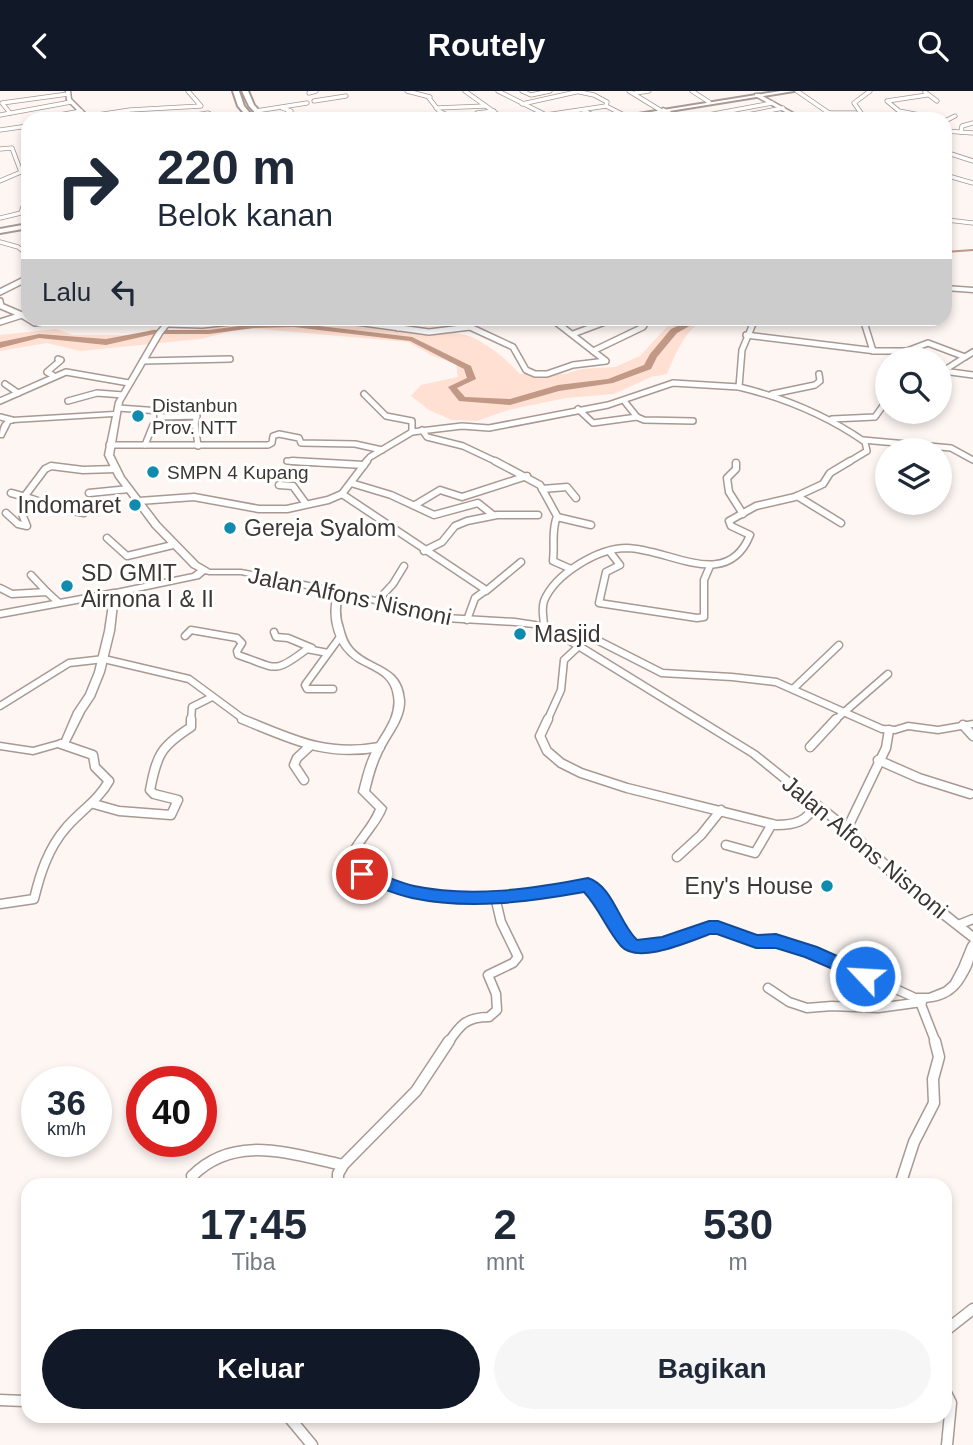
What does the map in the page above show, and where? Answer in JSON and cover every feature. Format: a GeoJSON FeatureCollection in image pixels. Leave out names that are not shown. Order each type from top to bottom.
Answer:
{"type":"FeatureCollection","features":[{"type":"Feature","properties":{"kind":"main road"},"geometry":{"type":"LineString","coordinates":[[646,112],[791,91]]}},
{"type":"Feature","properties":{"kind":"main road"},"geometry":{"type":"LineString","coordinates":[[246,112],[237,94],[246,94],[256,112]]}},
{"type":"Feature","properties":{"kind":"main road"},"geometry":{"type":"LineString","coordinates":[[0,231],[21,227]]}},
{"type":"Feature","properties":{"kind":"street"},"geometry":{"type":"LineString","coordinates":[[120,112],[201,106],[188,91]]}},
{"type":"Feature","properties":{"kind":"street"},"geometry":{"type":"LineString","coordinates":[[309,93],[316,91]]}},
{"type":"Feature","properties":{"kind":"street"},"geometry":{"type":"LineString","coordinates":[[407,91],[429,98],[443,112]]}},
{"type":"Feature","properties":{"kind":"street"},"geometry":{"type":"LineString","coordinates":[[465,91],[494,111]]}},
{"type":"Feature","properties":{"kind":"street"},"geometry":{"type":"LineString","coordinates":[[499,91],[540,112]]}},
{"type":"Feature","properties":{"kind":"street"},"geometry":{"type":"LineString","coordinates":[[522,91],[531,95],[550,91]]}},
{"type":"Feature","properties":{"kind":"street"},"geometry":{"type":"LineString","coordinates":[[522,104],[575,91],[594,95],[607,102],[606,106]]}},
{"type":"Feature","properties":{"kind":"street"},"geometry":{"type":"LineString","coordinates":[[632,92],[649,91]]}},
{"type":"Feature","properties":{"kind":"street"},"geometry":{"type":"LineString","coordinates":[[692,91],[709,102]]}},
{"type":"Feature","properties":{"kind":"street"},"geometry":{"type":"LineString","coordinates":[[797,91],[827,112]]}},
{"type":"Feature","properties":{"kind":"street"},"geometry":{"type":"LineString","coordinates":[[860,112],[855,102],[870,91]]}},
{"type":"Feature","properties":{"kind":"street"},"geometry":{"type":"LineString","coordinates":[[632,92],[667,112]]}},
{"type":"Feature","properties":{"kind":"street"},"geometry":{"type":"LineString","coordinates":[[904,112],[887,101],[925,93],[937,101]]}},
{"type":"Feature","properties":{"kind":"street"},"geometry":{"type":"LineString","coordinates":[[757,95],[788,112]]}},
{"type":"Feature","properties":{"kind":"street"},"geometry":{"type":"LineString","coordinates":[[10,113],[2,103],[26,101],[34,96],[68,96],[81,111]]}},
{"type":"Feature","properties":{"kind":"street"},"geometry":{"type":"LineString","coordinates":[[0,115],[68,96]]}},
{"type":"Feature","properties":{"kind":"street"},"geometry":{"type":"LineString","coordinates":[[314,101],[346,96]]}},
{"type":"Feature","properties":{"kind":"street"},"geometry":{"type":"LineString","coordinates":[[256,112],[282,108],[293,103],[307,103]]}},
{"type":"Feature","properties":{"kind":"street"},"geometry":{"type":"LineString","coordinates":[[723,112],[772,103]]}},
{"type":"Feature","properties":{"kind":"street"},"geometry":{"type":"LineString","coordinates":[[436,108],[486,106]]}},
{"type":"Feature","properties":{"kind":"street"},"geometry":{"type":"LineString","coordinates":[[571,112],[606,106],[618,112]]}},
{"type":"Feature","properties":{"kind":"street"},"geometry":{"type":"LineString","coordinates":[[282,108],[291,111],[288,112]]}},
{"type":"Feature","properties":{"kind":"street"},"geometry":{"type":"LineString","coordinates":[[766,112],[783,109]]}},
{"type":"Feature","properties":{"kind":"street"},"geometry":{"type":"LineString","coordinates":[[582,110],[586,112]]}},
{"type":"Feature","properties":{"kind":"street"},"geometry":{"type":"LineString","coordinates":[[76,112],[81,111]]}},
{"type":"Feature","properties":{"kind":"street"},"geometry":{"type":"LineString","coordinates":[[486,112],[494,111]]}},
{"type":"Feature","properties":{"kind":"street"},"geometry":{"type":"LineString","coordinates":[[961,132],[962,126],[973,123]]}},
{"type":"Feature","properties":{"kind":"street"},"geometry":{"type":"LineString","coordinates":[[0,130],[21,127]]}},
{"type":"Feature","properties":{"kind":"street"},"geometry":{"type":"LineString","coordinates":[[952,131],[973,133]]}},
{"type":"Feature","properties":{"kind":"street"},"geometry":{"type":"LineString","coordinates":[[0,149],[11,148],[21,172],[0,181]]}},
{"type":"Feature","properties":{"kind":"street"},"geometry":{"type":"LineString","coordinates":[[952,154],[973,161]]}},
{"type":"Feature","properties":{"kind":"street"},"geometry":{"type":"LineString","coordinates":[[0,175],[12,176]]}},
{"type":"Feature","properties":{"kind":"street"},"geometry":{"type":"LineString","coordinates":[[952,177],[973,183]]}},
{"type":"Feature","properties":{"kind":"street"},"geometry":{"type":"LineString","coordinates":[[0,218],[21,214]]}},
{"type":"Feature","properties":{"kind":"street"},"geometry":{"type":"LineString","coordinates":[[952,222],[973,223]]}},
{"type":"Feature","properties":{"kind":"street"},"geometry":{"type":"LineString","coordinates":[[0,242],[21,249]]}},
{"type":"Feature","properties":{"kind":"street"},"geometry":{"type":"LineString","coordinates":[[0,292],[21,282]]}},
{"type":"Feature","properties":{"kind":"street"},"geometry":{"type":"LineString","coordinates":[[952,288],[973,290]]}},
{"type":"Feature","properties":{"kind":"street"},"geometry":{"type":"LineString","coordinates":[[0,305],[21,315]]}},
{"type":"Feature","properties":{"kind":"street"},"geometry":{"type":"LineString","coordinates":[[0,321],[21,315]]}},
{"type":"Feature","properties":{"kind":"street"},"geometry":{"type":"LineString","coordinates":[[0,614],[196,576],[204,570],[173,545],[129,489],[110,459],[109,445],[123,395],[165,326]]}},
{"type":"Feature","properties":{"kind":"street"},"geometry":{"type":"LineString","coordinates":[[384,326],[431,332],[457,326],[470,327],[513,347],[526,370],[535,374],[547,374],[573,365],[606,361],[562,326]]}},
{"type":"Feature","properties":{"kind":"street"},"geometry":{"type":"LineString","coordinates":[[573,334],[595,326]]}},
{"type":"Feature","properties":{"kind":"street"},"geometry":{"type":"LineString","coordinates":[[593,351],[644,326]]}},
{"type":"Feature","properties":{"kind":"street"},"geometry":{"type":"LineString","coordinates":[[739,387],[739,359],[751,326]]}},
{"type":"Feature","properties":{"kind":"street"},"geometry":{"type":"LineString","coordinates":[[866,326],[873,351]]}},
{"type":"Feature","properties":{"kind":"street"},"geometry":{"type":"LineString","coordinates":[[746,335],[873,351],[907,351],[928,343],[965,357]]}},
{"type":"Feature","properties":{"kind":"street"},"geometry":{"type":"LineString","coordinates":[[952,365],[973,352]]}},
{"type":"Feature","properties":{"kind":"street"},"geometry":{"type":"LineString","coordinates":[[54,376],[47,372],[61,360],[58,359]]}},
{"type":"Feature","properties":{"kind":"street"},"geometry":{"type":"LineString","coordinates":[[143,361],[230,359]]}},
{"type":"Feature","properties":{"kind":"street"},"geometry":{"type":"LineString","coordinates":[[0,401],[54,376],[69,372],[129,383]]}},
{"type":"Feature","properties":{"kind":"street"},"geometry":{"type":"LineString","coordinates":[[952,373],[973,375]]}},
{"type":"Feature","properties":{"kind":"street"},"geometry":{"type":"LineString","coordinates":[[771,394],[816,385],[820,381],[820,375]]}},
{"type":"Feature","properties":{"kind":"street"},"geometry":{"type":"LineString","coordinates":[[139,501],[194,497],[271,510],[306,504],[342,494],[370,457],[412,432],[462,426],[489,428],[625,401],[676,382],[739,387],[771,394],[832,419],[863,440],[953,449],[973,460]]}},
{"type":"Feature","properties":{"kind":"street"},"geometry":{"type":"LineString","coordinates":[[5,384],[18,393]]}},
{"type":"Feature","properties":{"kind":"street"},"geometry":{"type":"LineString","coordinates":[[68,401],[97,393],[123,395]]}},
{"type":"Feature","properties":{"kind":"street"},"geometry":{"type":"LineString","coordinates":[[364,394],[386,416],[412,421],[412,432]]}},
{"type":"Feature","properties":{"kind":"street"},"geometry":{"type":"LineString","coordinates":[[625,401],[637,417]]}},
{"type":"Feature","properties":{"kind":"street"},"geometry":{"type":"LineString","coordinates":[[578,409],[593,423],[637,417],[646,420],[693,421]]}},
{"type":"Feature","properties":{"kind":"street"},"geometry":{"type":"LineString","coordinates":[[0,417],[12,420],[117,411],[160,411],[160,417],[197,416],[195,423],[198,446]]}},
{"type":"Feature","properties":{"kind":"street"},"geometry":{"type":"LineString","coordinates":[[832,419],[875,417]]}},
{"type":"Feature","properties":{"kind":"street"},"geometry":{"type":"LineString","coordinates":[[0,435],[7,422],[12,420]]}},
{"type":"Feature","properties":{"kind":"street"},"geometry":{"type":"LineString","coordinates":[[145,445],[151,426],[195,423]]}},
{"type":"Feature","properties":{"kind":"street"},"geometry":{"type":"LineString","coordinates":[[422,431],[427,437],[463,446],[527,477],[542,489],[557,517],[591,525]]}},
{"type":"Feature","properties":{"kind":"street"},"geometry":{"type":"LineString","coordinates":[[109,445],[268,445],[272,443],[274,435],[279,434],[299,437],[302,443],[355,444],[383,450]]}},
{"type":"Feature","properties":{"kind":"street"},"geometry":{"type":"LineString","coordinates":[[544,627],[544,600],[560,576],[610,552],[631,548],[709,566],[729,562],[743,554],[750,535],[729,522],[756,506],[797,496],[822,484],[830,473],[865,453],[867,448],[863,440]]}},
{"type":"Feature","properties":{"kind":"street"},"geometry":{"type":"LineString","coordinates":[[287,461],[364,465]]}},
{"type":"Feature","properties":{"kind":"street"},"geometry":{"type":"LineString","coordinates":[[736,463],[736,469],[727,478],[727,487],[743,514]]}},
{"type":"Feature","properties":{"kind":"street"},"geometry":{"type":"LineString","coordinates":[[24,496],[45,469],[51,466],[83,470],[116,469]]}},
{"type":"Feature","properties":{"kind":"street"},"geometry":{"type":"LineString","coordinates":[[415,505],[440,490],[462,497],[527,477]]}},
{"type":"Feature","properties":{"kind":"street"},"geometry":{"type":"LineString","coordinates":[[351,484],[391,495],[434,515],[480,503],[493,515]]}},
{"type":"Feature","properties":{"kind":"street"},"geometry":{"type":"LineString","coordinates":[[279,485],[292,486],[306,504]]}},
{"type":"Feature","properties":{"kind":"street"},"geometry":{"type":"LineString","coordinates":[[542,489],[567,487],[576,498]]}},
{"type":"Feature","properties":{"kind":"street"},"geometry":{"type":"LineString","coordinates":[[89,493],[129,489]]}},
{"type":"Feature","properties":{"kind":"street"},"geometry":{"type":"LineString","coordinates":[[11,493],[44,501],[65,511],[84,513]]}},
{"type":"Feature","properties":{"kind":"street"},"geometry":{"type":"LineString","coordinates":[[342,494],[486,591]]}},
{"type":"Feature","properties":{"kind":"street"},"geometry":{"type":"LineString","coordinates":[[797,496],[841,523]]}},
{"type":"Feature","properties":{"kind":"street"},"geometry":{"type":"LineString","coordinates":[[6,513],[18,524],[27,526],[22,515],[44,501]]}},
{"type":"Feature","properties":{"kind":"street"},"geometry":{"type":"LineString","coordinates":[[424,551],[446,539],[456,525],[493,515],[538,515]]}},
{"type":"Feature","properties":{"kind":"street"},"geometry":{"type":"LineString","coordinates":[[557,517],[551,533],[555,545],[553,561],[571,569]]}},
{"type":"Feature","properties":{"kind":"street"},"geometry":{"type":"LineString","coordinates":[[107,538],[128,557],[173,545]]}},
{"type":"Feature","properties":{"kind":"street"},"geometry":{"type":"LineString","coordinates":[[610,552],[620,565],[606,572],[598,602],[697,618],[704,617],[704,579],[709,566]]}},
{"type":"Feature","properties":{"kind":"street"},"geometry":{"type":"LineString","coordinates":[[467,620],[475,598],[521,562]]}},
{"type":"Feature","properties":{"kind":"street"},"geometry":{"type":"LineString","coordinates":[[377,601],[393,584],[404,566]]}},
{"type":"Feature","properties":{"kind":"street","name":"Jalan Alfons Nisnoni"},"geometry":{"type":"LineString","coordinates":[[204,570],[241,572],[339,592],[428,617],[515,622],[544,627],[557,633],[747,748],[847,829],[897,877],[973,938]]}},
{"type":"Feature","properties":{"kind":"street"},"geometry":{"type":"LineString","coordinates":[[31,575],[58,602]]}},
{"type":"Feature","properties":{"kind":"street"},"geometry":{"type":"LineString","coordinates":[[0,587],[12,594],[47,592]]}},
{"type":"Feature","properties":{"kind":"street"},"geometry":{"type":"LineString","coordinates":[[339,592],[336,616],[340,637],[353,655],[387,672],[397,687],[399,706],[397,718],[380,747],[364,792],[381,808],[371,830],[352,852],[351,866],[362,874],[426,896],[526,896],[588,885],[604,903],[633,947],[663,944],[709,927],[718,928],[756,941],[776,941],[811,951],[902,994],[924,1001]]}},
{"type":"Feature","properties":{"kind":"street"},"geometry":{"type":"LineString","coordinates":[[61,744],[71,733],[78,713],[91,695],[104,659],[108,628],[114,610],[114,593]]}},
{"type":"Feature","properties":{"kind":"street"},"geometry":{"type":"LineString","coordinates":[[185,636],[191,630],[237,638],[242,643],[237,651],[238,655],[277,669],[284,667],[305,649],[312,649]]}},
{"type":"Feature","properties":{"kind":"street"},"geometry":{"type":"LineString","coordinates":[[557,633],[591,638],[657,673],[766,680],[888,730],[905,726],[938,730],[968,724],[973,736]]}},
{"type":"Feature","properties":{"kind":"street"},"geometry":{"type":"LineString","coordinates":[[286,637],[328,653]]}},
{"type":"Feature","properties":{"kind":"street"},"geometry":{"type":"LineString","coordinates":[[333,689],[304,687],[340,637]]}},
{"type":"Feature","properties":{"kind":"street"},"geometry":{"type":"LineString","coordinates":[[793,689],[839,645]]}},
{"type":"Feature","properties":{"kind":"street"},"geometry":{"type":"LineString","coordinates":[[579,646],[564,660],[561,690],[540,736],[547,750],[565,767],[599,780],[772,824],[802,822],[813,812],[815,804]]}},
{"type":"Feature","properties":{"kind":"street"},"geometry":{"type":"LineString","coordinates":[[0,706],[69,663],[104,659],[189,680],[206,690],[210,698],[241,719],[310,746],[353,752],[380,747]]}},
{"type":"Feature","properties":{"kind":"street"},"geometry":{"type":"LineString","coordinates":[[810,747],[888,674]]}},
{"type":"Feature","properties":{"kind":"street"},"geometry":{"type":"LineString","coordinates":[[93,804],[120,811],[171,814],[178,800],[154,794],[150,790],[156,758],[162,746],[191,727],[192,707],[210,698]]}},
{"type":"Feature","properties":{"kind":"street"},"geometry":{"type":"LineString","coordinates":[[847,829],[886,748],[890,735],[888,730]]}},
{"type":"Feature","properties":{"kind":"street"},"geometry":{"type":"LineString","coordinates":[[0,746],[33,751],[61,744],[90,753],[94,767],[109,779],[93,804],[55,842],[41,871],[33,900],[0,904]]}},
{"type":"Feature","properties":{"kind":"street"},"geometry":{"type":"LineString","coordinates":[[304,780],[294,765],[310,746]]}},
{"type":"Feature","properties":{"kind":"street"},"geometry":{"type":"LineString","coordinates":[[878,760],[919,778],[970,793]]}},
{"type":"Feature","properties":{"kind":"street"},"geometry":{"type":"LineString","coordinates":[[677,857],[701,835],[721,810]]}},
{"type":"Feature","properties":{"kind":"street"},"geometry":{"type":"LineString","coordinates":[[726,845],[755,853],[772,824]]}},
{"type":"Feature","properties":{"kind":"street"},"geometry":{"type":"LineString","coordinates":[[338,1178],[343,1165],[416,1091],[461,1023],[473,1017],[489,1017],[497,1010],[496,994],[488,975],[513,963],[518,957],[501,922],[495,897]]}},
{"type":"Feature","properties":{"kind":"street"},"geometry":{"type":"LineString","coordinates":[[958,925],[973,919]]}},
{"type":"Feature","properties":{"kind":"street"},"geometry":{"type":"LineString","coordinates":[[768,988],[787,1002],[811,1008],[827,1006],[856,1010],[894,1009],[942,995],[960,980],[973,945]]}},
{"type":"Feature","properties":{"kind":"street"},"geometry":{"type":"LineString","coordinates":[[902,1178],[914,1142],[934,1103],[933,1079],[939,1057],[924,1001]]}},
{"type":"Feature","properties":{"kind":"street"},"geometry":{"type":"LineString","coordinates":[[192,1176],[207,1162],[232,1152],[285,1154],[343,1165]]}},
{"type":"Feature","properties":{"kind":"street"},"geometry":{"type":"LineString","coordinates":[[952,1326],[973,1309]]}},
{"type":"Feature","properties":{"kind":"street"},"geometry":{"type":"LineString","coordinates":[[0,1400],[21,1401]]}},
{"type":"Feature","properties":{"kind":"street"},"geometry":{"type":"LineString","coordinates":[[294,1423],[312,1445]]}},
{"type":"Feature","properties":{"kind":"street"},"geometry":{"type":"LineString","coordinates":[[947,1445],[949,1423]]}},
{"type":"Feature","properties":{"kind":"shaded area"},"geometry":{"type":"Polygon","coordinates":[[[224,326],[361,326],[414,333],[461,334],[490,347],[520,374],[565,374],[581,369],[615,367],[640,356],[668,326],[696,326],[678,350],[667,374],[651,377],[614,394],[566,398],[508,410],[477,421],[452,420],[429,410],[411,396],[421,385],[458,377],[456,364],[433,356],[408,342],[239,329],[201,339],[80,351],[47,343],[0,351],[0,335],[56,329],[73,335],[138,335],[152,329],[176,332],[224,326]]]}},
{"type":"Feature","properties":{"kind":"waterway"},"geometry":{"type":"LineString","coordinates":[[952,252],[973,250]]}},
{"type":"Feature","properties":{"kind":"waterway"},"geometry":{"type":"LineString","coordinates":[[0,345],[39,336],[106,342],[154,332],[209,332],[254,326]]}},
{"type":"Feature","properties":{"kind":"waterway"},"geometry":{"type":"LineString","coordinates":[[302,326],[412,339],[468,368],[472,379],[452,387],[462,399],[510,402],[558,388],[610,381],[648,367],[653,356],[674,331],[684,326]]}},
{"type":"Feature","properties":{"kind":"place","name":"Distanbun Prov. NTT"},"geometry":{"type":"Point","coordinates":[138,416]}},
{"type":"Feature","properties":{"kind":"place","name":"SMPN 4 Kupang"},"geometry":{"type":"Point","coordinates":[153,472]}},
{"type":"Feature","properties":{"kind":"place","name":"Indomaret"},"geometry":{"type":"Point","coordinates":[135,505]}},
{"type":"Feature","properties":{"kind":"place","name":"Gereja Syalom"},"geometry":{"type":"Point","coordinates":[230,528]}},
{"type":"Feature","properties":{"kind":"place","name":"SD GMIT Airnona I & II"},"geometry":{"type":"Point","coordinates":[67,586]}},
{"type":"Feature","properties":{"kind":"place","name":"Masjid"},"geometry":{"type":"Point","coordinates":[520,634]}},
{"type":"Feature","properties":{"kind":"place","name":"Eny's House"},"geometry":{"type":"Point","coordinates":[827,886]}},
{"type":"Feature","properties":{"kind":"route"},"geometry":{"type":"LineString","coordinates":[[362,874],[426,896],[443,897],[526,896],[584,884],[591,886],[633,947],[663,944],[709,927],[718,928],[746,939],[776,941],[811,951],[865,976]]}}]}
